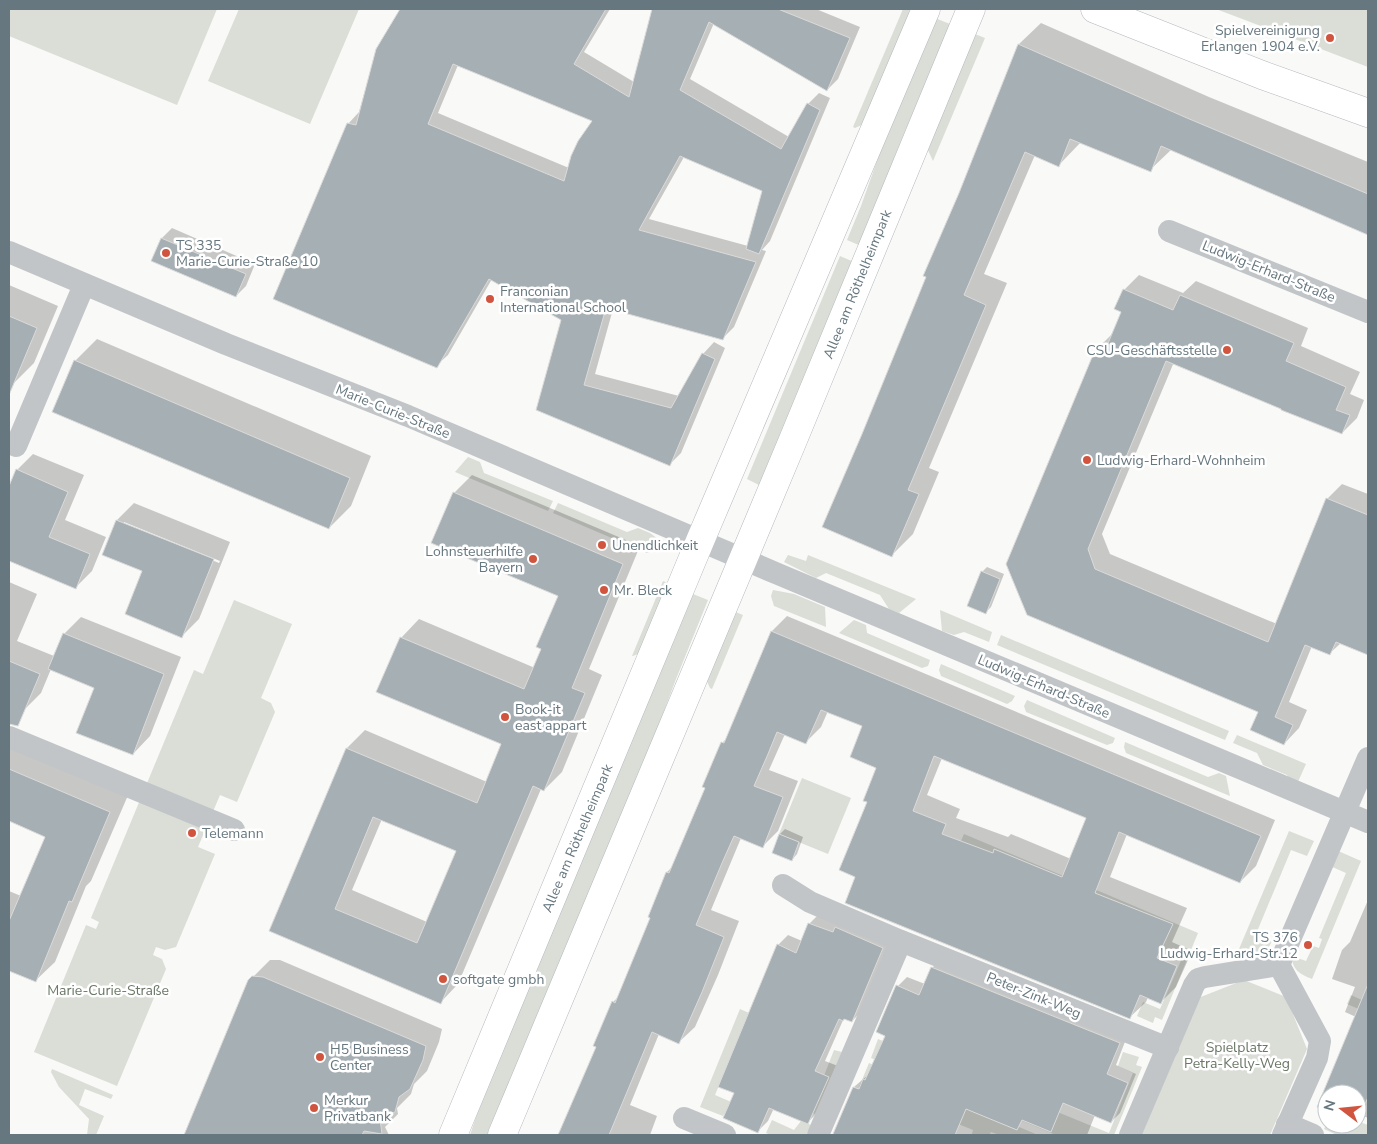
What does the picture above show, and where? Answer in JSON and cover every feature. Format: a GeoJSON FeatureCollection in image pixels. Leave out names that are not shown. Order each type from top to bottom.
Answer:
{"type":"FeatureCollection","features":[{"type":"Feature","properties":{"kind":"street","name":"Allee am Röthelheimpark"},"geometry":{"type":"LineString","coordinates":[[453,1135],[700,541],[926,9]]}},
{"type":"Feature","properties":{"kind":"street","name":"Allee am Röthelheimpark"},"geometry":{"type":"LineString","coordinates":[[502,1135],[971,9]]}},
{"type":"Feature","properties":{"kind":"street"},"geometry":{"type":"LineString","coordinates":[[1096,9],[1262,75],[1368,113]]}},
{"type":"Feature","properties":{"kind":"street","name":"Ludwig-Erhard-Straße"},"geometry":{"type":"LineString","coordinates":[[1169,231],[1368,312]]}},
{"type":"Feature","properties":{"kind":"street","name":"Marie-Curie-Straße"},"geometry":{"type":"LineString","coordinates":[[9,252],[226,344],[408,416],[700,541]]}},
{"type":"Feature","properties":{"kind":"street"},"geometry":{"type":"LineString","coordinates":[[9,443],[16,446],[84,285]]}},
{"type":"Feature","properties":{"kind":"street"},"geometry":{"type":"LineString","coordinates":[[700,541],[743,559]]}},
{"type":"Feature","properties":{"kind":"street","name":"Ludwig-Erhard-Straße"},"geometry":{"type":"LineString","coordinates":[[743,559],[1368,822]]}},
{"type":"Feature","properties":{"kind":"street"},"geometry":{"type":"LineString","coordinates":[[9,737],[234,830]]}},
{"type":"Feature","properties":{"kind":"street"},"geometry":{"type":"LineString","coordinates":[[1279,965],[1368,758]]}},
{"type":"Feature","properties":{"kind":"street","name":"Peter-Zink-Weg"},"geometry":{"type":"LineString","coordinates":[[784,885],[810,902],[901,941],[1168,1048]]}},
{"type":"Feature","properties":{"kind":"street"},"geometry":{"type":"LineString","coordinates":[[818,1135],[901,941]]}},
{"type":"Feature","properties":{"kind":"street"},"geometry":{"type":"LineString","coordinates":[[1130,1135],[1198,979],[1279,965]]}},
{"type":"Feature","properties":{"kind":"street"},"geometry":{"type":"LineString","coordinates":[[1279,965],[1320,1041],[1317,1058],[1285,1130],[1313,1135]]}},
{"type":"Feature","properties":{"kind":"street"},"geometry":{"type":"LineString","coordinates":[[684,1118],[725,1135]]}},
{"type":"Feature","properties":{"kind":"green space"},"geometry":{"type":"Polygon","coordinates":[[[9,9],[217,9],[177,105],[9,36],[9,9]]]}},
{"type":"Feature","properties":{"kind":"green space"},"geometry":{"type":"Polygon","coordinates":[[[239,9],[359,9],[310,124],[208,81],[239,9]]]}},
{"type":"Feature","properties":{"kind":"green space"},"geometry":{"type":"Polygon","coordinates":[[[903,9],[910,9],[906,28],[866,123],[855,128],[853,127],[903,9]]]}},
{"type":"Feature","properties":{"kind":"green space","name":"Spielvereinigung Erlangen 1904 e.V."},"geometry":{"type":"Polygon","coordinates":[[[1216,9],[1368,9],[1368,67],[1216,9]]]}},
{"type":"Feature","properties":{"kind":"green space"},"geometry":{"type":"Polygon","coordinates":[[[935,18],[950,24],[898,148],[861,246],[847,240],[882,147],[935,18]]]}},
{"type":"Feature","properties":{"kind":"green space"},"geometry":{"type":"Polygon","coordinates":[[[975,34],[985,38],[933,161],[927,148],[975,34]]]}},
{"type":"Feature","properties":{"kind":"green space"},"geometry":{"type":"Polygon","coordinates":[[[840,256],[854,262],[761,486],[747,479],[840,256]]]}},
{"type":"Feature","properties":{"kind":"green space"},"geometry":{"type":"Polygon","coordinates":[[[468,457],[480,462],[484,473],[553,501],[548,511],[455,472],[468,457]]]}},
{"type":"Feature","properties":{"kind":"green space"},"geometry":{"type":"Polygon","coordinates":[[[558,503],[627,532],[638,528],[650,533],[662,542],[658,549],[647,553],[553,513],[558,503]]]}},
{"type":"Feature","properties":{"kind":"green space"},"geometry":{"type":"Polygon","coordinates":[[[788,555],[806,561],[808,555],[916,599],[899,613],[889,609],[880,595],[826,573],[816,578],[784,562],[788,555]]]}},
{"type":"Feature","properties":{"kind":"green space"},"geometry":{"type":"Polygon","coordinates":[[[663,581],[673,585],[645,651],[632,656],[663,581]]]}},
{"type":"Feature","properties":{"kind":"green space"},"geometry":{"type":"Polygon","coordinates":[[[773,590],[794,594],[825,607],[826,627],[774,606],[771,596],[773,590]]]}},
{"type":"Feature","properties":{"kind":"green space"},"geometry":{"type":"Polygon","coordinates":[[[693,594],[708,600],[650,748],[488,1135],[470,1135],[482,1099],[693,594]]]}},
{"type":"Feature","properties":{"kind":"green space"},"geometry":{"type":"Polygon","coordinates":[[[234,600],[292,624],[261,698],[271,703],[275,712],[237,802],[220,795],[198,847],[215,854],[176,947],[165,950],[156,947],[153,955],[162,959],[166,969],[117,1086],[34,1052],[86,925],[96,929],[99,922],[91,918],[194,670],[203,674],[234,600]]]}},
{"type":"Feature","properties":{"kind":"green space"},"geometry":{"type":"Polygon","coordinates":[[[940,610],[992,632],[989,642],[964,632],[954,635],[942,631],[940,610]]]}},
{"type":"Feature","properties":{"kind":"green space"},"geometry":{"type":"Polygon","coordinates":[[[733,611],[743,615],[712,689],[705,677],[733,611]]]}},
{"type":"Feature","properties":{"kind":"green space"},"geometry":{"type":"Polygon","coordinates":[[[854,620],[866,625],[867,633],[930,660],[928,666],[922,668],[839,633],[854,620]]]}},
{"type":"Feature","properties":{"kind":"green space"},"geometry":{"type":"Polygon","coordinates":[[[1001,635],[1229,731],[1225,740],[997,645],[1001,635]]]}},
{"type":"Feature","properties":{"kind":"green space"},"geometry":{"type":"Polygon","coordinates":[[[941,664],[1015,696],[1007,704],[941,676],[939,670],[941,664]]]}},
{"type":"Feature","properties":{"kind":"green space"},"geometry":{"type":"Polygon","coordinates":[[[1027,700],[1115,738],[1113,743],[1107,745],[1026,712],[1024,706],[1027,700]]]}},
{"type":"Feature","properties":{"kind":"green space"},"geometry":{"type":"Polygon","coordinates":[[[1237,735],[1306,764],[1297,784],[1289,780],[1287,775],[1263,765],[1257,753],[1233,743],[1237,735]]]}},
{"type":"Feature","properties":{"kind":"green space"},"geometry":{"type":"Polygon","coordinates":[[[1125,742],[1208,777],[1219,773],[1226,776],[1230,796],[1126,753],[1125,742]]]}},
{"type":"Feature","properties":{"kind":"green space"},"geometry":{"type":"Polygon","coordinates":[[[802,778],[851,798],[828,854],[779,834],[802,778]]]}},
{"type":"Feature","properties":{"kind":"green space"},"geometry":{"type":"Polygon","coordinates":[[[1289,831],[1314,841],[1307,856],[1291,850],[1256,934],[1272,941],[1266,951],[1258,954],[1249,953],[1239,949],[1289,831]]]}},
{"type":"Feature","properties":{"kind":"green space"},"geometry":{"type":"Polygon","coordinates":[[[964,834],[1198,933],[1162,1020],[1155,1017],[1153,1023],[1137,1016],[1143,1002],[1160,1009],[1183,956],[1091,918],[954,857],[964,834]]]}},
{"type":"Feature","properties":{"kind":"green space"},"geometry":{"type":"Polygon","coordinates":[[[1336,850],[1361,861],[1312,979],[1295,968],[1292,956],[1306,961],[1313,946],[1319,948],[1322,939],[1319,938],[1346,873],[1330,866],[1336,850]]]}},
{"type":"Feature","properties":{"kind":"green space","name":"Spielplatz Petra-Kelly-Weg"},"geometry":{"type":"Polygon","coordinates":[[[1244,980],[1286,997],[1307,1049],[1270,1135],[1136,1135],[1193,1000],[1244,980]]]}},
{"type":"Feature","properties":{"kind":"green space"},"geometry":{"type":"Polygon","coordinates":[[[1351,995],[1368,1003],[1368,1013],[1347,1004],[1351,995]]]}},
{"type":"Feature","properties":{"kind":"green space"},"geometry":{"type":"Polygon","coordinates":[[[740,1009],[804,1037],[743,1028],[715,1095],[736,1104],[731,1117],[724,1114],[723,1116],[700,1107],[740,1009]]]}},
{"type":"Feature","properties":{"kind":"green space"},"geometry":{"type":"Polygon","coordinates":[[[878,1039],[1109,1133],[1133,1073],[1118,1066],[1123,1052],[1139,1057],[1136,1065],[1142,1067],[1114,1135],[1056,1135],[871,1058],[878,1039]]]}},
{"type":"Feature","properties":{"kind":"green space"},"geometry":{"type":"Polygon","coordinates":[[[834,1050],[842,1052],[815,1114],[810,1112],[834,1050]]]}},
{"type":"Feature","properties":{"kind":"green space"},"geometry":{"type":"Polygon","coordinates":[[[869,1063],[1038,1135],[1000,1135],[991,1132],[989,1135],[972,1134],[973,1130],[859,1087],[869,1063]]]}},
{"type":"Feature","properties":{"kind":"green space"},"geometry":{"type":"Polygon","coordinates":[[[52,1069],[113,1095],[111,1099],[85,1089],[79,1105],[104,1116],[96,1135],[87,1135],[89,1119],[59,1087],[51,1072],[52,1069]]]}},
{"type":"Feature","properties":{"kind":"green space"},"geometry":{"type":"Polygon","coordinates":[[[772,1120],[794,1130],[801,1121],[811,1125],[806,1135],[771,1135],[766,1133],[772,1120]]]}},
{"type":"Feature","properties":{"kind":"green space"},"geometry":{"type":"Polygon","coordinates":[[[1368,1125],[1368,1135],[1335,1134],[1367,1134],[1368,1125]]]}},
{"type":"Feature","properties":{"kind":"building"},"geometry":{"type":"Polygon","coordinates":[[[400,9],[606,9],[574,64],[629,97],[652,9],[778,9],[850,38],[827,91],[709,22],[680,90],[781,149],[807,103],[820,110],[759,254],[746,249],[762,191],[680,156],[639,230],[756,262],[723,340],[606,308],[584,385],[671,408],[702,353],[715,359],[670,466],[536,410],[561,320],[489,279],[437,368],[273,299],[347,123],[356,125],[376,49],[400,9]],[[453,64],[428,124],[564,181],[571,156],[578,141],[592,121],[453,64]]]}},
{"type":"Feature","properties":{"kind":"building"},"geometry":{"type":"Polygon","coordinates":[[[1018,44],[1368,194],[1368,235],[1161,146],[1151,172],[1070,139],[1059,167],[1025,152],[964,295],[986,305],[908,490],[919,494],[892,557],[822,527],[926,277],[923,276],[959,193],[1018,44]]]}},
{"type":"Feature","properties":{"kind":"building"},"geometry":{"type":"Polygon","coordinates":[[[161,238],[246,274],[236,297],[151,261],[161,238]]]}},
{"type":"Feature","properties":{"kind":"building"},"geometry":{"type":"Polygon","coordinates":[[[1123,289],[1173,310],[1180,295],[1294,343],[1286,361],[1346,387],[1336,410],[1350,415],[1342,434],[1166,361],[1088,549],[1095,569],[1268,642],[1326,498],[1368,515],[1368,655],[1336,642],[1330,655],[1305,645],[1275,717],[1293,725],[1284,745],[1250,730],[1258,712],[1027,615],[1006,564],[1095,350],[1104,353],[1121,312],[1114,309],[1123,289]]]}},
{"type":"Feature","properties":{"kind":"building"},"geometry":{"type":"Polygon","coordinates":[[[9,316],[37,328],[9,395],[9,316]]]}},
{"type":"Feature","properties":{"kind":"building"},"geometry":{"type":"Polygon","coordinates":[[[74,360],[350,478],[329,529],[52,412],[74,360]]]}},
{"type":"Feature","properties":{"kind":"building"},"geometry":{"type":"Polygon","coordinates":[[[16,469],[68,492],[49,537],[90,554],[76,589],[9,561],[9,486],[16,469]]]}},
{"type":"Feature","properties":{"kind":"building"},"geometry":{"type":"Polygon","coordinates":[[[453,492],[623,564],[572,688],[585,693],[544,791],[533,786],[441,1004],[269,931],[346,748],[477,803],[501,744],[376,692],[400,637],[524,689],[541,649],[536,647],[558,596],[431,543],[453,492]],[[373,817],[335,909],[417,943],[456,851],[373,817]]]}},
{"type":"Feature","properties":{"kind":"building"},"geometry":{"type":"Polygon","coordinates":[[[116,520],[214,559],[182,638],[125,614],[142,571],[102,555],[116,520]]]}},
{"type":"Feature","properties":{"kind":"building"},"geometry":{"type":"Polygon","coordinates":[[[981,571],[1000,579],[986,614],[967,606],[981,571]]]}},
{"type":"Feature","properties":{"kind":"building"},"geometry":{"type":"Polygon","coordinates":[[[771,631],[1261,836],[1240,883],[1119,832],[1095,893],[1173,924],[1157,958],[1177,966],[1161,1004],[1140,995],[1130,1019],[845,903],[855,877],[839,870],[867,802],[863,801],[876,768],[850,757],[862,726],[821,710],[806,744],[777,732],[754,786],[783,797],[763,848],[734,836],[722,863],[696,925],[724,937],[679,1044],[652,1032],[609,1135],[558,1135],[596,1047],[593,1046],[612,1001],[615,1003],[650,918],[648,917],[666,872],[669,873],[705,788],[702,787],[721,742],[724,743],[771,631]],[[934,756],[913,811],[946,824],[942,834],[993,853],[994,849],[1062,877],[1086,818],[934,756]]]}},
{"type":"Feature","properties":{"kind":"building"},"geometry":{"type":"Polygon","coordinates":[[[63,633],[164,674],[133,755],[76,733],[94,688],[48,669],[63,633]]]}},
{"type":"Feature","properties":{"kind":"building"},"geometry":{"type":"Polygon","coordinates":[[[9,661],[40,674],[18,726],[9,724],[9,661]]]}},
{"type":"Feature","properties":{"kind":"building"},"geometry":{"type":"Polygon","coordinates":[[[9,769],[110,812],[72,902],[69,901],[36,982],[9,971],[9,921],[45,837],[9,821],[9,769]]]}},
{"type":"Feature","properties":{"kind":"building"},"geometry":{"type":"Polygon","coordinates":[[[779,834],[799,842],[792,861],[772,853],[779,834]]]}},
{"type":"Feature","properties":{"kind":"building"},"geometry":{"type":"Polygon","coordinates":[[[808,923],[833,932],[835,927],[883,948],[852,1022],[839,1019],[815,1071],[829,1077],[808,1124],[769,1108],[758,1133],[723,1118],[734,1093],[718,1087],[777,944],[796,953],[808,923]]]}},
{"type":"Feature","properties":{"kind":"building"},"geometry":{"type":"Polygon","coordinates":[[[931,967],[1120,1043],[1107,1074],[1128,1083],[1111,1123],[1063,1103],[1051,1132],[1022,1120],[1017,1130],[966,1109],[955,1135],[833,1134],[853,1087],[859,1089],[863,1079],[865,1080],[885,1036],[876,1032],[896,985],[919,995],[931,967]]]}},
{"type":"Feature","properties":{"kind":"building","name":"H5 Business Center"},"geometry":{"type":"Polygon","coordinates":[[[252,976],[263,977],[426,1046],[423,1060],[410,1089],[399,1097],[395,1112],[380,1119],[382,1134],[364,1131],[362,1135],[184,1135],[248,980],[252,976]]]}},
{"type":"Feature","properties":{"kind":"building"},"geometry":{"type":"Polygon","coordinates":[[[1368,984],[1367,1099],[1367,1084],[1327,1084],[1368,984]]]}},
{"type":"Feature","properties":{"kind":"place","name":"Spielvereinigung Erlangen 1904 e.V."},"geometry":{"type":"Point","coordinates":[1330,38]}},
{"type":"Feature","properties":{"kind":"place","name":"TS 335 Marie-Curie-Straße 10"},"geometry":{"type":"Point","coordinates":[166,253]}},
{"type":"Feature","properties":{"kind":"place","name":"Franconian International School"},"geometry":{"type":"Point","coordinates":[490,299]}},
{"type":"Feature","properties":{"kind":"place","name":"CSU-Geschäftsstelle"},"geometry":{"type":"Point","coordinates":[1227,350]}},
{"type":"Feature","properties":{"kind":"place","name":"Ludwig-Erhard-Wohnheim"},"geometry":{"type":"Point","coordinates":[1087,460]}},
{"type":"Feature","properties":{"kind":"place","name":"Unendlichkeit"},"geometry":{"type":"Point","coordinates":[602,545]}},
{"type":"Feature","properties":{"kind":"place","name":"Lohnsteuerhilfe Bayern"},"geometry":{"type":"Point","coordinates":[533,559]}},
{"type":"Feature","properties":{"kind":"place","name":"Mr. Bleck"},"geometry":{"type":"Point","coordinates":[604,590]}},
{"type":"Feature","properties":{"kind":"place","name":"Book-it east appart"},"geometry":{"type":"Point","coordinates":[505,717]}},
{"type":"Feature","properties":{"kind":"place","name":"Telemann"},"geometry":{"type":"Point","coordinates":[192,833]}},
{"type":"Feature","properties":{"kind":"place","name":"TS 376 Ludwig-Erhard-Str.12"},"geometry":{"type":"Point","coordinates":[1308,945]}},
{"type":"Feature","properties":{"kind":"place","name":"softgate gmbh"},"geometry":{"type":"Point","coordinates":[443,979]}},
{"type":"Feature","properties":{"kind":"place","name":"H5 Business Center"},"geometry":{"type":"Point","coordinates":[320,1057]}},
{"type":"Feature","properties":{"kind":"place","name":"Merkur Privatbank"},"geometry":{"type":"Point","coordinates":[314,1108]}}]}
